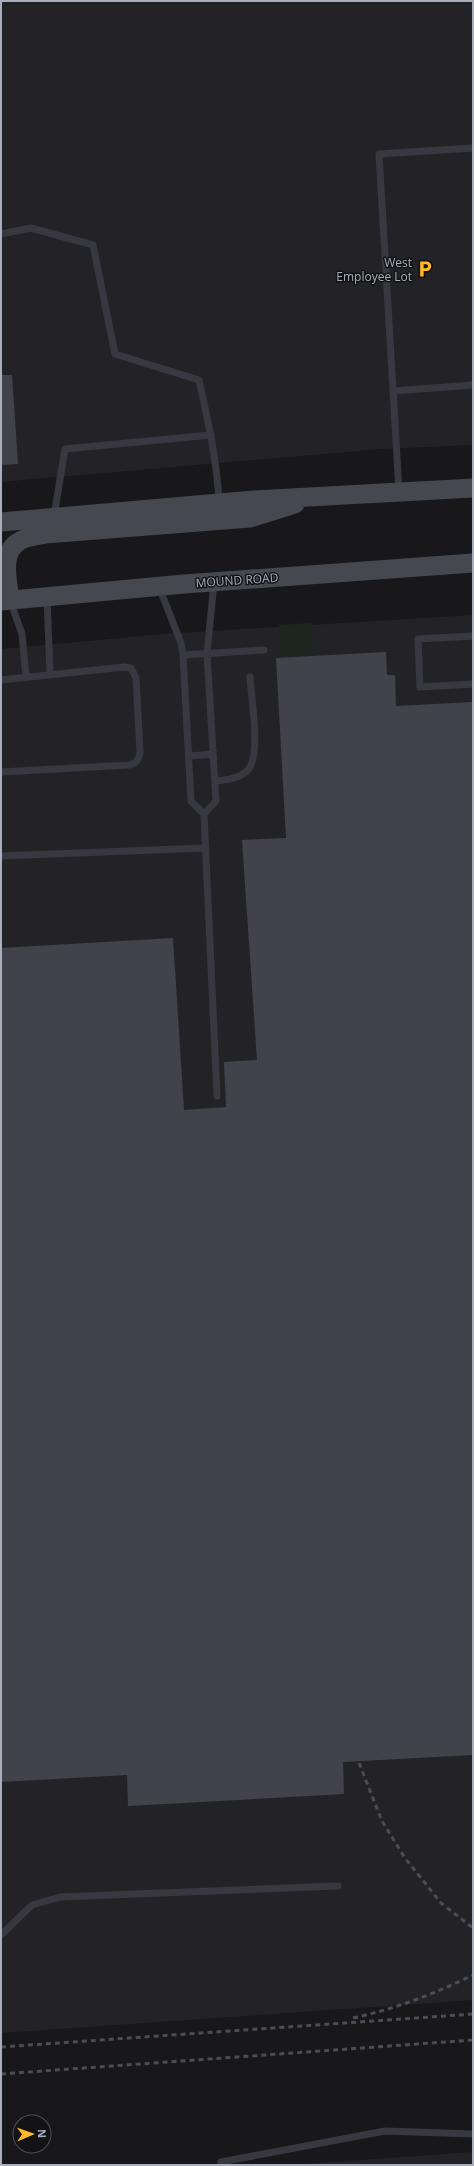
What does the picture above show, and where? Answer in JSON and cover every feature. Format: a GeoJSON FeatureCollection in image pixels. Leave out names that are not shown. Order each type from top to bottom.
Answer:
{"type":"FeatureCollection","features":[{"type":"Feature","properties":{"kind":"main road"},"geometry":{"type":"LineString","coordinates":[[1,522],[219,503],[473,488]]}},
{"type":"Feature","properties":{"kind":"main road"},"geometry":{"type":"LineString","coordinates":[[6,600],[6,566],[9,550],[18,541],[45,534],[250,518],[321,496]]}},
{"type":"Feature","properties":{"kind":"main road","name":"MOUND ROAD"},"geometry":{"type":"LineString","coordinates":[[6,600],[159,586],[473,563]]}},
{"type":"Feature","properties":{"kind":"lane"},"geometry":{"type":"LineString","coordinates":[[400,492],[379,154],[473,148]]}},
{"type":"Feature","properties":{"kind":"lane"},"geometry":{"type":"LineString","coordinates":[[1,234],[31,228],[93,245],[115,354],[199,380],[211,435],[214,463],[218,476],[219,503]]}},
{"type":"Feature","properties":{"kind":"lane"},"geometry":{"type":"LineString","coordinates":[[393,390],[473,385]]}},
{"type":"Feature","properties":{"kind":"lane"},"geometry":{"type":"LineString","coordinates":[[53,518],[65,449],[211,435]]}},
{"type":"Feature","properties":{"kind":"lane"},"geometry":{"type":"LineString","coordinates":[[204,814],[216,801],[207,654],[214,582]]}},
{"type":"Feature","properties":{"kind":"lane"},"geometry":{"type":"LineString","coordinates":[[159,586],[181,643],[192,801],[204,814],[217,1096]]}},
{"type":"Feature","properties":{"kind":"lane"},"geometry":{"type":"LineString","coordinates":[[47,597],[50,674]]}},
{"type":"Feature","properties":{"kind":"lane"},"geometry":{"type":"LineString","coordinates":[[6,600],[22,634],[26,677]]}},
{"type":"Feature","properties":{"kind":"lane"},"geometry":{"type":"LineString","coordinates":[[473,636],[418,639],[420,687],[473,684]]}},
{"type":"Feature","properties":{"kind":"lane"},"geometry":{"type":"LineString","coordinates":[[183,655],[264,650]]}},
{"type":"Feature","properties":{"kind":"lane"},"geometry":{"type":"LineString","coordinates":[[1,680],[124,667],[131,668],[136,678],[139,759],[136,763],[129,765],[1,772]]}},
{"type":"Feature","properties":{"kind":"lane"},"geometry":{"type":"LineString","coordinates":[[214,781],[233,779],[247,771],[253,762],[255,746],[250,677]]}},
{"type":"Feature","properties":{"kind":"lane"},"geometry":{"type":"LineString","coordinates":[[190,756],[213,754]]}},
{"type":"Feature","properties":{"kind":"lane"},"geometry":{"type":"LineString","coordinates":[[1,856],[205,848]]}},
{"type":"Feature","properties":{"kind":"lane"},"geometry":{"type":"LineString","coordinates":[[1,1935],[32,1905],[60,1898],[338,1886]]}},
{"type":"Feature","properties":{"kind":"lane"},"geometry":{"type":"LineString","coordinates":[[221,2162],[385,2131],[473,2134]]}},
{"type":"Feature","properties":{"kind":"shaded area"},"geometry":{"type":"Polygon","coordinates":[[[1,1],[473,1],[473,445],[380,449],[1,482],[1,1]]]}},
{"type":"Feature","properties":{"kind":"shaded area"},"geometry":{"type":"Polygon","coordinates":[[[473,615],[473,2000],[1,2033],[1,649],[164,634],[473,615]]]}},
{"type":"Feature","properties":{"kind":"shaded area"},"geometry":{"type":"Polygon","coordinates":[[[311,623],[313,654],[280,656],[279,625],[311,623]]]}},
{"type":"Feature","properties":{"kind":"shaded area"},"geometry":{"type":"Polygon","coordinates":[[[473,2152],[473,2165],[291,2165],[473,2152]]]}},
{"type":"Feature","properties":{"kind":"building"},"geometry":{"type":"Polygon","coordinates":[[[1,375],[12,375],[18,464],[1,465],[1,375]]]}},
{"type":"Feature","properties":{"kind":"building"},"geometry":{"type":"Polygon","coordinates":[[[386,652],[387,675],[395,675],[396,706],[473,702],[473,1755],[343,1762],[344,1794],[128,1806],[127,1775],[1,1782],[1,948],[173,938],[184,1110],[226,1107],[224,1062],[257,1060],[242,840],[286,838],[276,658],[386,652]]]}},
{"type":"Feature","properties":{"kind":"railway"},"geometry":{"type":"LineString","coordinates":[[359,1763],[382,1821],[405,1858],[441,1903],[473,1928]]}},
{"type":"Feature","properties":{"kind":"railway"},"geometry":{"type":"LineString","coordinates":[[353,2018],[414,2000],[473,1975]]}},
{"type":"Feature","properties":{"kind":"railway"},"geometry":{"type":"LineString","coordinates":[[1,2047],[473,2014]]}},
{"type":"Feature","properties":{"kind":"railway"},"geometry":{"type":"LineString","coordinates":[[1,2074],[473,2040]]}},
{"type":"Feature","properties":{"kind":"place","name":"West Employee Lot"},"geometry":{"type":"Point","coordinates":[425,269]}}]}
